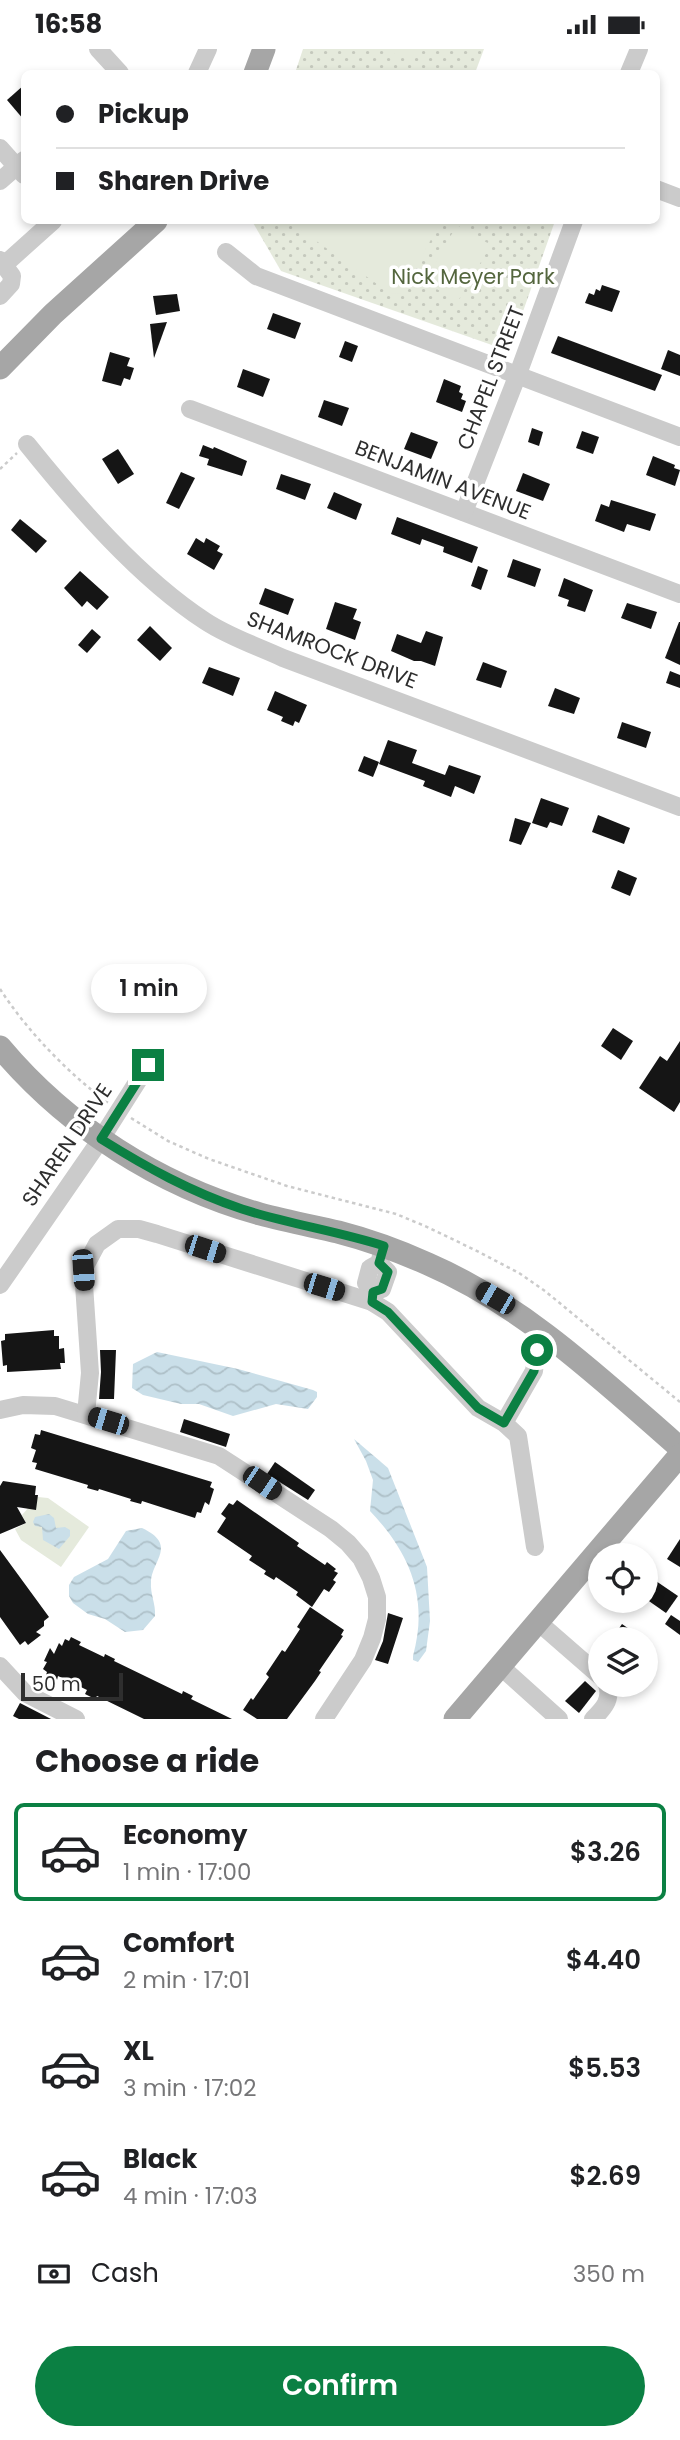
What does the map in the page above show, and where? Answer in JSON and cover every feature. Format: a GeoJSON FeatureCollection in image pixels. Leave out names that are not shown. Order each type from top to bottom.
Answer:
{"type":"FeatureCollection","features":[{"type":"Feature","properties":{"kind":"main road"},"geometry":{"type":"LineString","coordinates":[[255,70],[264,49]]}},
{"type":"Feature","properties":{"kind":"main road"},"geometry":{"type":"LineString","coordinates":[[0,368],[53,314],[153,224]]}},
{"type":"Feature","properties":{"kind":"main road"},"geometry":{"type":"LineString","coordinates":[[0,1047],[43,1092],[101,1139],[156,1172],[217,1200],[262,1215],[337,1232],[381,1255],[429,1264],[475,1286],[540,1329],[680,1448]]}},
{"type":"Feature","properties":{"kind":"main road"},"geometry":{"type":"LineString","coordinates":[[455,1719],[680,1455]]}},
{"type":"Feature","properties":{"kind":"street"},"geometry":{"type":"LineString","coordinates":[[98,49],[117,70]]}},
{"type":"Feature","properties":{"kind":"street"},"geometry":{"type":"LineString","coordinates":[[198,70],[208,49]]}},
{"type":"Feature","properties":{"kind":"street"},"geometry":{"type":"LineString","coordinates":[[630,70],[639,49]]}},
{"type":"Feature","properties":{"kind":"street"},"geometry":{"type":"LineString","coordinates":[[0,148],[21,166]]}},
{"type":"Feature","properties":{"kind":"street"},"geometry":{"type":"LineString","coordinates":[[0,181],[21,168]]}},
{"type":"Feature","properties":{"kind":"street"},"geometry":{"type":"LineString","coordinates":[[660,190],[680,198]]}},
{"type":"Feature","properties":{"kind":"street"},"geometry":{"type":"LineString","coordinates":[[0,296],[11,284],[12,276],[2,263],[49,224]]}},
{"type":"Feature","properties":{"kind":"street","name":"CHAPEL STREET"},"geometry":{"type":"LineString","coordinates":[[464,512],[573,224]]}},
{"type":"Feature","properties":{"kind":"street"},"geometry":{"type":"LineString","coordinates":[[226,252],[257,276],[680,437]]}},
{"type":"Feature","properties":{"kind":"street","name":"BENJAMIN AVENUE"},"geometry":{"type":"LineString","coordinates":[[190,409],[680,594]]}},
{"type":"Feature","properties":{"kind":"street","name":"SHAMROCK DRIVE"},"geometry":{"type":"LineString","coordinates":[[27,444],[66,492],[129,557],[179,602],[221,630],[283,658],[680,807]]}},
{"type":"Feature","properties":{"kind":"street","name":"SHAREN DRIVE"},"geometry":{"type":"LineString","coordinates":[[0,1285],[101,1139],[148,1065]]}},
{"type":"Feature","properties":{"kind":"street"},"geometry":{"type":"LineString","coordinates":[[86,1414],[90,1373],[83,1270],[97,1244],[118,1229],[138,1229],[157,1234],[372,1297]]}},
{"type":"Feature","properties":{"kind":"street"},"geometry":{"type":"LineString","coordinates":[[381,1255],[370,1268],[366,1283],[372,1297],[478,1408],[504,1423],[518,1436],[535,1547]]}},
{"type":"Feature","properties":{"kind":"street"},"geometry":{"type":"LineString","coordinates":[[504,1423],[534,1371],[540,1329]]}},
{"type":"Feature","properties":{"kind":"street"},"geometry":{"type":"LineString","coordinates":[[0,1411],[23,1405],[44,1405],[86,1414],[228,1461],[331,1529],[355,1550],[367,1568],[375,1588],[377,1619],[368,1650],[324,1719]]}},
{"type":"Feature","properties":{"kind":"street"},"geometry":{"type":"LineString","coordinates":[[538,1622],[588,1665]]}},
{"type":"Feature","properties":{"kind":"street"},"geometry":{"type":"LineString","coordinates":[[500,1666],[559,1719]]}},
{"type":"Feature","properties":{"kind":"street"},"geometry":{"type":"LineString","coordinates":[[0,1667],[25,1693],[76,1719]]}},
{"type":"Feature","properties":{"kind":"street"},"geometry":{"type":"LineString","coordinates":[[593,1719],[608,1697]]}},
{"type":"Feature","properties":{"kind":"path"},"geometry":{"type":"LineString","coordinates":[[0,469],[27,444]]}},
{"type":"Feature","properties":{"kind":"path"},"geometry":{"type":"LineString","coordinates":[[0,989],[24,1024],[78,1077],[119,1110],[168,1141],[209,1159],[287,1186],[396,1214],[508,1268],[545,1291],[680,1402]]}},
{"type":"Feature","properties":{"kind":"green space"},"geometry":{"type":"Polygon","coordinates":[[[303,49],[484,49],[476,70],[296,70],[303,49]]]}},
{"type":"Feature","properties":{"kind":"green space"},"geometry":{"type":"Polygon","coordinates":[[[383,49],[416,49],[411,61],[383,49]]]}},
{"type":"Feature","properties":{"kind":"green space","name":"Nick Meyer Park"},"geometry":{"type":"Polygon","coordinates":[[[254,224],[554,224],[509,351],[281,271],[254,224]]]}},
{"type":"Feature","properties":{"kind":"green space"},"geometry":{"type":"Polygon","coordinates":[[[292,224],[439,224],[402,293],[391,294],[292,224]]]}},
{"type":"Feature","properties":{"kind":"green space"},"geometry":{"type":"Polygon","coordinates":[[[457,225],[491,245],[458,301],[424,282],[457,225]]]}},
{"type":"Feature","properties":{"kind":"green space"},"geometry":{"type":"Polygon","coordinates":[[[38,1497],[48,1498],[89,1527],[61,1567],[21,1540],[15,1529],[26,1523],[22,1515],[38,1497]]]}},
{"type":"Feature","properties":{"kind":"water"},"geometry":{"type":"Polygon","coordinates":[[[157,1352],[238,1369],[313,1390],[317,1392],[317,1397],[308,1409],[276,1404],[233,1416],[199,1404],[181,1404],[143,1395],[132,1388],[133,1364],[157,1352]]]}},
{"type":"Feature","properties":{"kind":"water"},"geometry":{"type":"Polygon","coordinates":[[[354,1439],[388,1468],[427,1567],[430,1621],[426,1651],[418,1662],[413,1660],[419,1615],[412,1577],[396,1543],[370,1511],[373,1480],[354,1439]]]}},
{"type":"Feature","properties":{"kind":"water"},"geometry":{"type":"Polygon","coordinates":[[[49,1514],[54,1518],[56,1528],[65,1527],[70,1530],[70,1536],[59,1549],[43,1540],[42,1527],[35,1526],[33,1522],[35,1517],[49,1514]]]}},
{"type":"Feature","properties":{"kind":"water"},"geometry":{"type":"Polygon","coordinates":[[[142,1528],[153,1534],[161,1547],[151,1582],[155,1616],[143,1630],[125,1632],[105,1619],[88,1614],[73,1603],[69,1596],[69,1585],[74,1577],[108,1559],[126,1531],[142,1528]]]}},
{"type":"Feature","properties":{"kind":"building"},"geometry":{"type":"Polygon","coordinates":[[[21,88],[21,116],[7,100],[21,88]]]}},
{"type":"Feature","properties":{"kind":"building"},"geometry":{"type":"Polygon","coordinates":[[[602,285],[620,291],[612,312],[585,303],[589,293],[594,295],[596,289],[600,291],[602,285]]]}},
{"type":"Feature","properties":{"kind":"building"},"geometry":{"type":"Polygon","coordinates":[[[177,294],[180,311],[156,315],[153,296],[177,294]]]}},
{"type":"Feature","properties":{"kind":"building"},"geometry":{"type":"Polygon","coordinates":[[[273,313],[301,323],[295,339],[267,329],[273,313]]]}},
{"type":"Feature","properties":{"kind":"building"},"geometry":{"type":"Polygon","coordinates":[[[167,322],[154,358],[150,324],[167,322]]]}},
{"type":"Feature","properties":{"kind":"building"},"geometry":{"type":"Polygon","coordinates":[[[558,336],[662,375],[655,391],[551,353],[558,336]]]}},
{"type":"Feature","properties":{"kind":"building"},"geometry":{"type":"Polygon","coordinates":[[[345,341],[358,346],[352,362],[339,357],[345,341]]]}},
{"type":"Feature","properties":{"kind":"building"},"geometry":{"type":"Polygon","coordinates":[[[668,350],[680,355],[680,376],[661,369],[668,350]]]}},
{"type":"Feature","properties":{"kind":"building"},"geometry":{"type":"Polygon","coordinates":[[[110,352],[130,358],[127,366],[134,368],[130,380],[124,378],[121,386],[102,381],[110,352]]]}},
{"type":"Feature","properties":{"kind":"building"},"geometry":{"type":"Polygon","coordinates":[[[243,369],[270,379],[263,397],[237,387],[243,369]]]}},
{"type":"Feature","properties":{"kind":"building"},"geometry":{"type":"Polygon","coordinates":[[[444,379],[461,386],[461,399],[466,401],[462,412],[436,402],[444,379]]]}},
{"type":"Feature","properties":{"kind":"building"},"geometry":{"type":"Polygon","coordinates":[[[324,400],[349,408],[342,426],[318,417],[324,400]]]}},
{"type":"Feature","properties":{"kind":"building"},"geometry":{"type":"Polygon","coordinates":[[[532,428],[543,432],[539,446],[528,442],[532,428]]]}},
{"type":"Feature","properties":{"kind":"building"},"geometry":{"type":"Polygon","coordinates":[[[582,431],[599,437],[593,454],[576,448],[582,431]]]}},
{"type":"Feature","properties":{"kind":"building"},"geometry":{"type":"Polygon","coordinates":[[[411,432],[438,442],[431,459],[404,449],[411,432]]]}},
{"type":"Feature","properties":{"kind":"building"},"geometry":{"type":"Polygon","coordinates":[[[203,445],[247,461],[242,476],[207,465],[209,459],[199,456],[203,445]]]}},
{"type":"Feature","properties":{"kind":"building"},"geometry":{"type":"Polygon","coordinates":[[[118,449],[134,474],[118,484],[102,459],[118,449]]]}},
{"type":"Feature","properties":{"kind":"building"},"geometry":{"type":"Polygon","coordinates":[[[653,456],[675,465],[674,468],[680,470],[675,486],[646,475],[653,456]]]}},
{"type":"Feature","properties":{"kind":"building"},"geometry":{"type":"Polygon","coordinates":[[[181,472],[195,478],[179,509],[166,503],[181,472]]]}},
{"type":"Feature","properties":{"kind":"building"},"geometry":{"type":"Polygon","coordinates":[[[523,473],[550,484],[543,501],[516,491],[523,473]]]}},
{"type":"Feature","properties":{"kind":"building"},"geometry":{"type":"Polygon","coordinates":[[[281,474],[311,484],[305,500],[276,489],[281,474]]]}},
{"type":"Feature","properties":{"kind":"building"},"geometry":{"type":"Polygon","coordinates":[[[334,492],[362,504],[356,520],[327,508],[334,492]]]}},
{"type":"Feature","properties":{"kind":"building"},"geometry":{"type":"Polygon","coordinates":[[[611,500],[656,514],[650,531],[627,524],[624,532],[595,521],[601,504],[609,507],[611,500]]]}},
{"type":"Feature","properties":{"kind":"building"},"geometry":{"type":"Polygon","coordinates":[[[397,517],[478,547],[472,563],[443,552],[444,547],[422,539],[420,545],[391,534],[397,517]]]}},
{"type":"Feature","properties":{"kind":"building"},"geometry":{"type":"Polygon","coordinates":[[[20,519],[47,541],[36,553],[11,530],[20,519]]]}},
{"type":"Feature","properties":{"kind":"building"},"geometry":{"type":"Polygon","coordinates":[[[196,538],[204,543],[206,538],[220,546],[217,551],[223,554],[214,570],[187,554],[196,538]]]}},
{"type":"Feature","properties":{"kind":"building"},"geometry":{"type":"Polygon","coordinates":[[[513,559],[541,569],[535,587],[507,577],[513,559]]]}},
{"type":"Feature","properties":{"kind":"building"},"geometry":{"type":"Polygon","coordinates":[[[478,566],[488,570],[481,590],[471,586],[478,566]]]}},
{"type":"Feature","properties":{"kind":"building"},"geometry":{"type":"Polygon","coordinates":[[[80,571],[109,597],[97,610],[87,601],[82,607],[64,588],[80,571]]]}},
{"type":"Feature","properties":{"kind":"building"},"geometry":{"type":"Polygon","coordinates":[[[564,578],[593,590],[585,612],[567,606],[569,600],[558,596],[564,578]]]}},
{"type":"Feature","properties":{"kind":"building"},"geometry":{"type":"Polygon","coordinates":[[[265,588],[294,599],[288,615],[259,604],[265,588]]]}},
{"type":"Feature","properties":{"kind":"building"},"geometry":{"type":"Polygon","coordinates":[[[335,602],[357,609],[353,619],[361,622],[355,640],[326,629],[335,602]]]}},
{"type":"Feature","properties":{"kind":"building"},"geometry":{"type":"Polygon","coordinates":[[[627,603],[657,612],[651,629],[621,618],[627,603]]]}},
{"type":"Feature","properties":{"kind":"building"},"geometry":{"type":"Polygon","coordinates":[[[680,622],[680,665],[665,658],[680,622]]]}},
{"type":"Feature","properties":{"kind":"building"},"geometry":{"type":"Polygon","coordinates":[[[150,626],[172,648],[160,661],[137,640],[150,626]]]}},
{"type":"Feature","properties":{"kind":"building"},"geometry":{"type":"Polygon","coordinates":[[[92,629],[101,637],[87,653],[78,645],[92,629]]]}},
{"type":"Feature","properties":{"kind":"building"},"geometry":{"type":"Polygon","coordinates":[[[426,631],[443,637],[435,666],[391,651],[397,634],[421,643],[426,631]]]}},
{"type":"Feature","properties":{"kind":"building"},"geometry":{"type":"Polygon","coordinates":[[[483,662],[507,671],[501,688],[476,680],[483,662]]]}},
{"type":"Feature","properties":{"kind":"building"},"geometry":{"type":"Polygon","coordinates":[[[209,667],[240,678],[233,696],[202,683],[209,667]]]}},
{"type":"Feature","properties":{"kind":"building"},"geometry":{"type":"Polygon","coordinates":[[[670,671],[680,675],[680,688],[666,683],[670,671]]]}},
{"type":"Feature","properties":{"kind":"building"},"geometry":{"type":"Polygon","coordinates":[[[555,688],[580,698],[574,714],[548,706],[555,688]]]}},
{"type":"Feature","properties":{"kind":"building"},"geometry":{"type":"Polygon","coordinates":[[[275,691],[307,705],[299,723],[295,721],[293,726],[281,721],[283,717],[267,710],[275,691]]]}},
{"type":"Feature","properties":{"kind":"building"},"geometry":{"type":"Polygon","coordinates":[[[622,722],[651,732],[646,748],[617,738],[622,722]]]}},
{"type":"Feature","properties":{"kind":"building"},"geometry":{"type":"Polygon","coordinates":[[[388,740],[417,750],[412,763],[445,775],[449,765],[481,776],[474,794],[455,786],[451,797],[423,786],[425,781],[379,764],[388,740]]]}},
{"type":"Feature","properties":{"kind":"building"},"geometry":{"type":"Polygon","coordinates":[[[364,756],[379,762],[373,777],[358,771],[364,756]]]}},
{"type":"Feature","properties":{"kind":"building"},"geometry":{"type":"Polygon","coordinates":[[[541,798],[569,808],[562,826],[550,822],[547,828],[532,823],[541,798]]]}},
{"type":"Feature","properties":{"kind":"building"},"geometry":{"type":"Polygon","coordinates":[[[598,815],[630,828],[624,844],[592,832],[598,815]]]}},
{"type":"Feature","properties":{"kind":"building"},"geometry":{"type":"Polygon","coordinates":[[[515,818],[531,823],[521,845],[509,841],[515,818]]]}},
{"type":"Feature","properties":{"kind":"building"},"geometry":{"type":"Polygon","coordinates":[[[618,870],[637,878],[630,896],[611,888],[618,870]]]}},
{"type":"Feature","properties":{"kind":"building"},"geometry":{"type":"Polygon","coordinates":[[[613,1028],[633,1041],[621,1060],[601,1046],[613,1028]]]}},
{"type":"Feature","properties":{"kind":"building"},"geometry":{"type":"Polygon","coordinates":[[[680,1041],[680,1102],[674,1112],[639,1088],[660,1056],[667,1061],[680,1041]]]}},
{"type":"Feature","properties":{"kind":"building"},"geometry":{"type":"Polygon","coordinates":[[[54,1330],[54,1336],[59,1336],[59,1349],[64,1348],[65,1363],[60,1363],[61,1369],[7,1372],[7,1365],[3,1366],[1,1341],[5,1340],[5,1334],[54,1330]]]}},
{"type":"Feature","properties":{"kind":"building"},"geometry":{"type":"Polygon","coordinates":[[[100,1350],[116,1350],[114,1399],[99,1399],[100,1350]]]}},
{"type":"Feature","properties":{"kind":"building"},"geometry":{"type":"Polygon","coordinates":[[[184,1419],[230,1434],[226,1447],[180,1432],[184,1419]]]}},
{"type":"Feature","properties":{"kind":"building"},"geometry":{"type":"Polygon","coordinates":[[[41,1430],[212,1482],[210,1487],[214,1489],[209,1505],[205,1502],[201,1513],[197,1512],[195,1518],[142,1501],[141,1504],[130,1501],[131,1499],[99,1489],[87,1488],[88,1485],[35,1469],[37,1463],[32,1462],[36,1450],[31,1448],[35,1434],[40,1435],[41,1430]]]}},
{"type":"Feature","properties":{"kind":"building"},"geometry":{"type":"Polygon","coordinates":[[[275,1462],[315,1490],[308,1500],[267,1474],[275,1462]]]}},
{"type":"Feature","properties":{"kind":"building"},"geometry":{"type":"Polygon","coordinates":[[[3,1481],[36,1486],[35,1495],[38,1495],[36,1510],[17,1507],[26,1523],[0,1534],[0,1486],[3,1481]]]}},
{"type":"Feature","properties":{"kind":"building"},"geometry":{"type":"Polygon","coordinates":[[[237,1500],[299,1543],[297,1546],[325,1565],[327,1562],[336,1569],[334,1571],[338,1573],[333,1580],[336,1582],[329,1592],[324,1589],[312,1607],[296,1595],[298,1592],[276,1577],[274,1580],[264,1574],[266,1571],[249,1560],[252,1556],[217,1532],[226,1518],[221,1514],[229,1503],[233,1505],[237,1500]]]}},
{"type":"Feature","properties":{"kind":"building"},"geometry":{"type":"Polygon","coordinates":[[[680,1539],[680,1567],[667,1559],[680,1539]]]}},
{"type":"Feature","properties":{"kind":"building"},"geometry":{"type":"Polygon","coordinates":[[[0,1550],[49,1617],[44,1621],[44,1626],[36,1632],[41,1635],[28,1645],[25,1641],[20,1645],[0,1617],[0,1550]]]}},
{"type":"Feature","properties":{"kind":"building"},"geometry":{"type":"Polygon","coordinates":[[[658,1582],[678,1596],[666,1613],[658,1607],[658,1582]]]}},
{"type":"Feature","properties":{"kind":"building"},"geometry":{"type":"Polygon","coordinates":[[[310,1607],[344,1630],[341,1635],[343,1636],[287,1719],[257,1719],[243,1710],[269,1677],[266,1674],[282,1650],[285,1652],[310,1607]]]}},
{"type":"Feature","properties":{"kind":"building"},"geometry":{"type":"Polygon","coordinates":[[[388,1613],[403,1618],[388,1664],[375,1660],[383,1641],[388,1613]]]}},
{"type":"Feature","properties":{"kind":"building"},"geometry":{"type":"Polygon","coordinates":[[[671,1615],[680,1621],[680,1635],[665,1624],[671,1615]]]}},
{"type":"Feature","properties":{"kind":"building"},"geometry":{"type":"Polygon","coordinates":[[[71,1637],[81,1642],[79,1645],[104,1657],[105,1654],[182,1694],[183,1691],[193,1696],[191,1699],[232,1719],[144,1719],[97,1696],[95,1699],[85,1694],[87,1690],[58,1676],[57,1680],[46,1675],[47,1672],[43,1669],[47,1662],[44,1661],[50,1648],[54,1654],[59,1643],[62,1646],[65,1639],[69,1641],[71,1637]]]}},
{"type":"Feature","properties":{"kind":"building"},"geometry":{"type":"Polygon","coordinates":[[[585,1681],[588,1684],[588,1697],[591,1697],[579,1713],[565,1701],[585,1681]]]}},
{"type":"Feature","properties":{"kind":"building"},"geometry":{"type":"Polygon","coordinates":[[[20,1703],[51,1719],[19,1719],[13,1716],[20,1703]]]}},
{"type":"Feature","properties":{"kind":"route"},"geometry":{"type":"LineString","coordinates":[[148,1065],[101,1139],[173,1181],[217,1200],[262,1215],[384,1246],[379,1263],[388,1272],[382,1289],[373,1292],[372,1302],[388,1312],[478,1408],[504,1423],[534,1371],[537,1350]]}}]}
